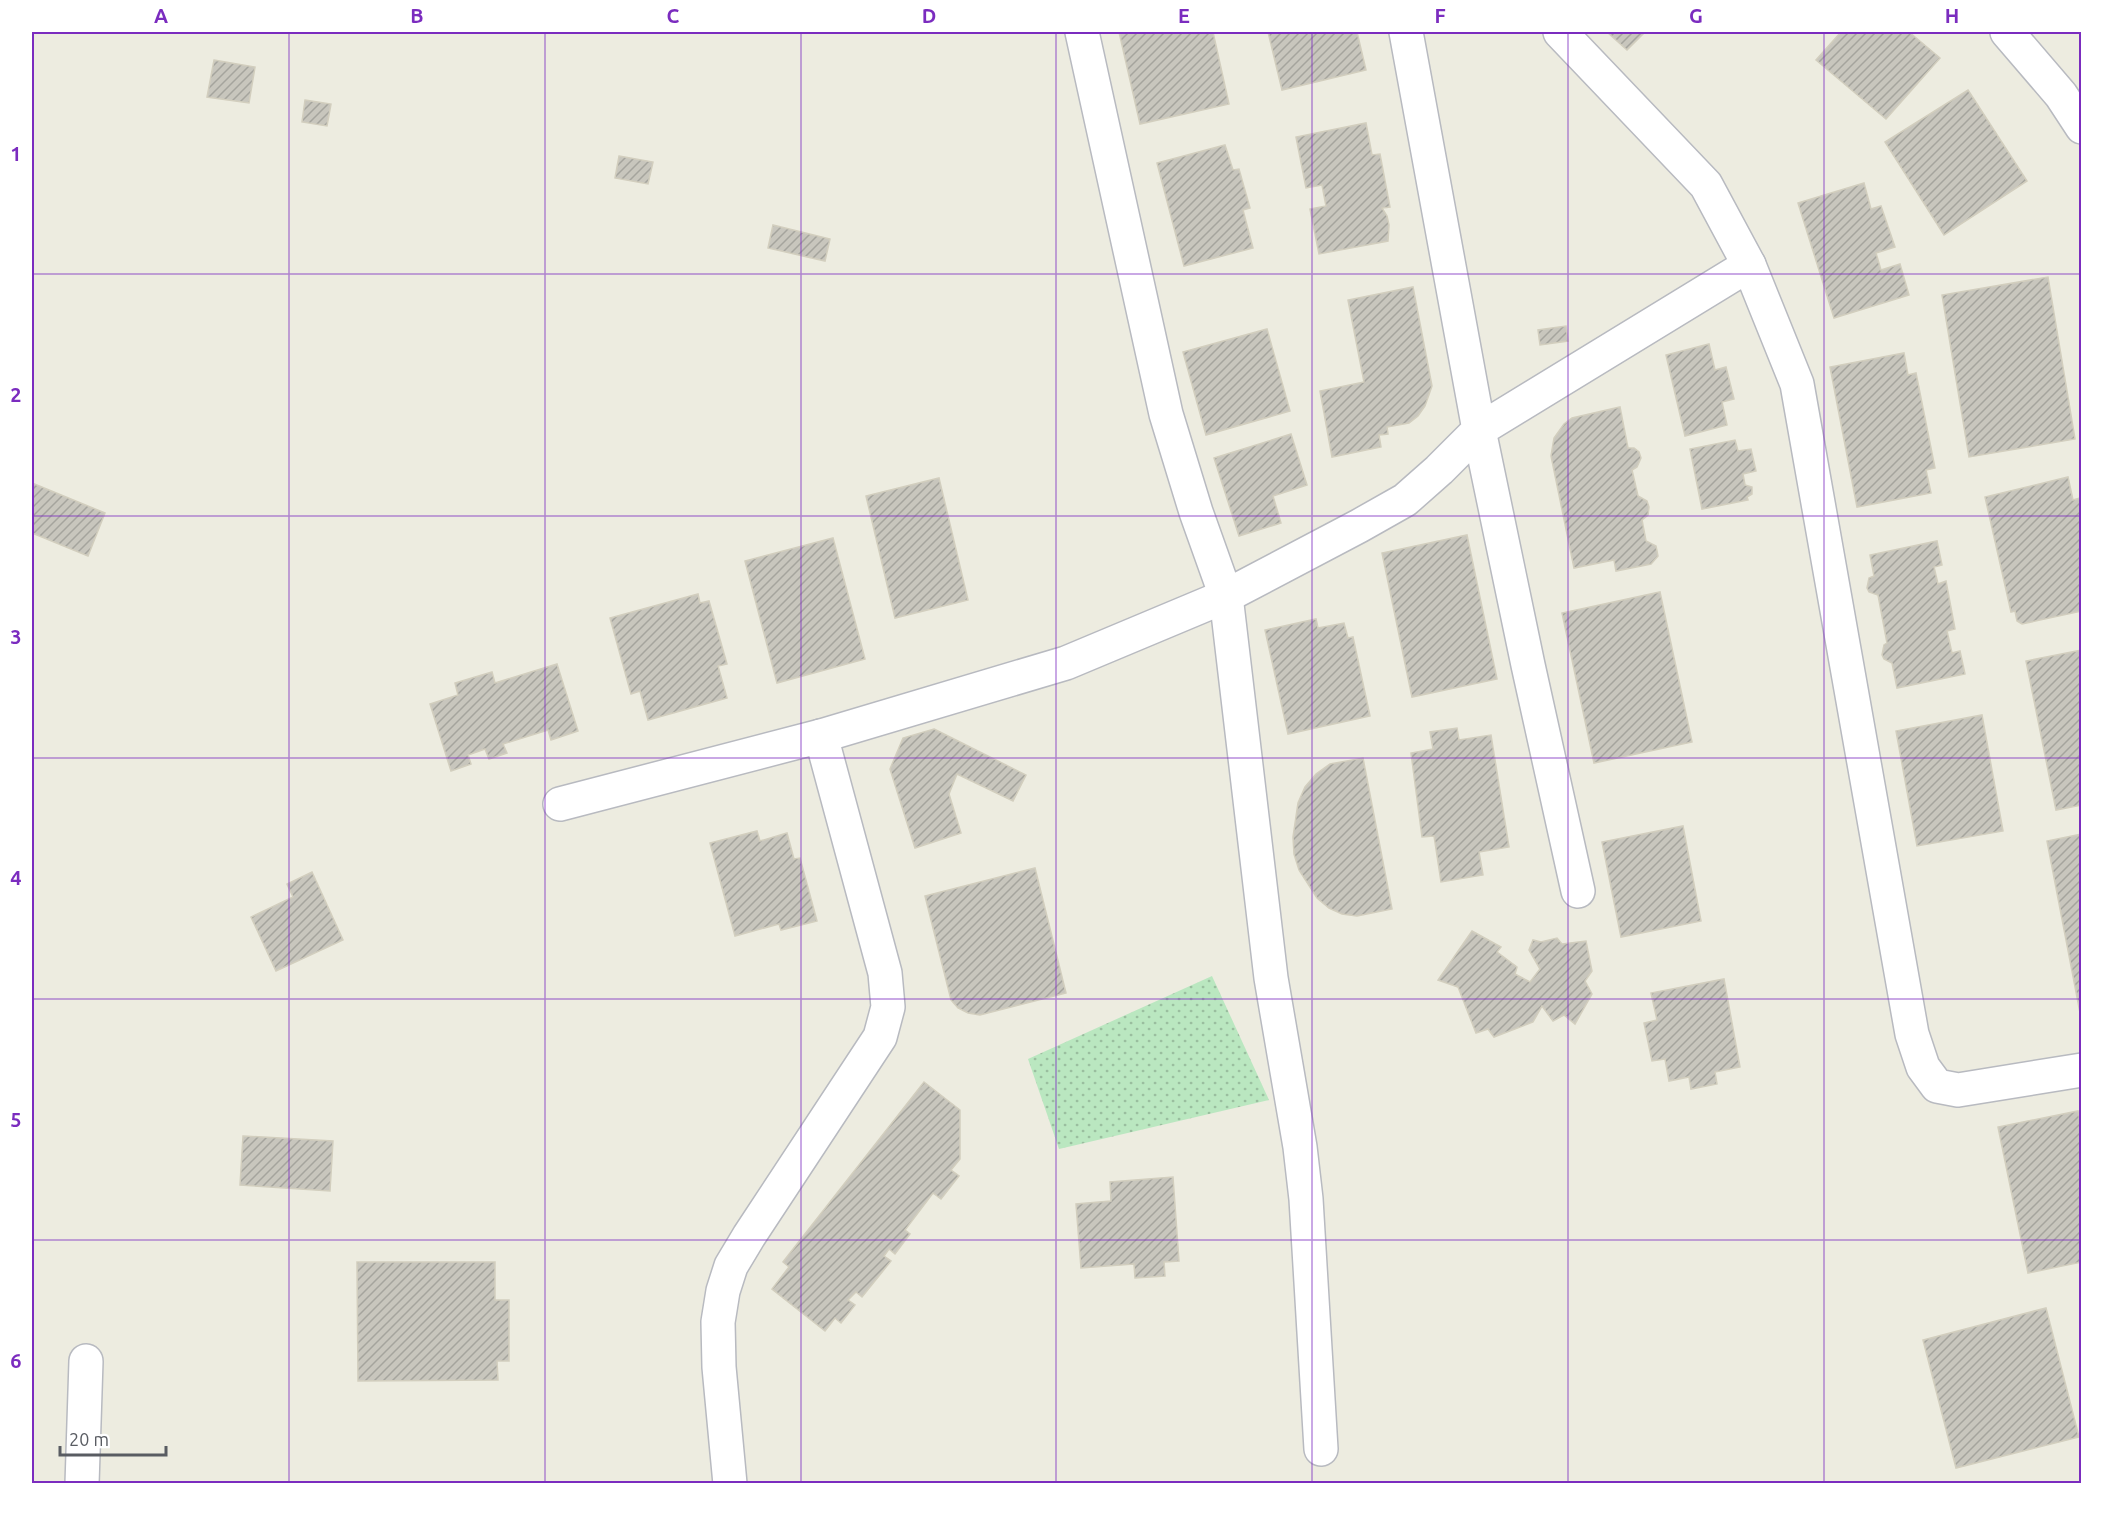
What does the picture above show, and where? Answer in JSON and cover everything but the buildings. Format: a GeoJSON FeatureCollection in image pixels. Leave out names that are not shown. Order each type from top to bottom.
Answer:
{"type":"FeatureCollection","features":[{"type":"Feature","properties":{"kind":"street"},"geometry":{"type":"LineString","coordinates":[[1082,32],[1166,414],[1196,512],[1226,597],[1271,978],[1300,1147],[1306,1199],[1321,1449]]}},
{"type":"Feature","properties":{"kind":"street"},"geometry":{"type":"LineString","coordinates":[[1406,32],[1479,430],[1578,891]]}},
{"type":"Feature","properties":{"kind":"street"},"geometry":{"type":"LineString","coordinates":[[1560,32],[1706,185],[1749,265],[1797,384],[1912,1034],[1923,1067],[1937,1086],[1958,1090],[2082,1070]]}},
{"type":"Feature","properties":{"kind":"street"},"geometry":{"type":"LineString","coordinates":[[2007,32],[2061,95],[2082,127]]}},
{"type":"Feature","properties":{"kind":"street"},"geometry":{"type":"LineString","coordinates":[[560,804],[821,736],[1066,663],[1226,597],[1405,500],[1479,430],[1749,265]]}},
{"type":"Feature","properties":{"kind":"street"},"geometry":{"type":"LineString","coordinates":[[730,1484],[719,1367],[718,1322],[723,1291],[731,1266],[880,1037],[888,1007],[885,973],[821,736]]}},
{"type":"Feature","properties":{"kind":"street"},"geometry":{"type":"LineString","coordinates":[[82,1484],[86,1361]]}},
{"type":"Feature","properties":{"kind":"green space"},"geometry":{"type":"Polygon","coordinates":[[[1212,976],[1269,1100],[1059,1149],[1028,1059],[1212,976]]]}}]}
